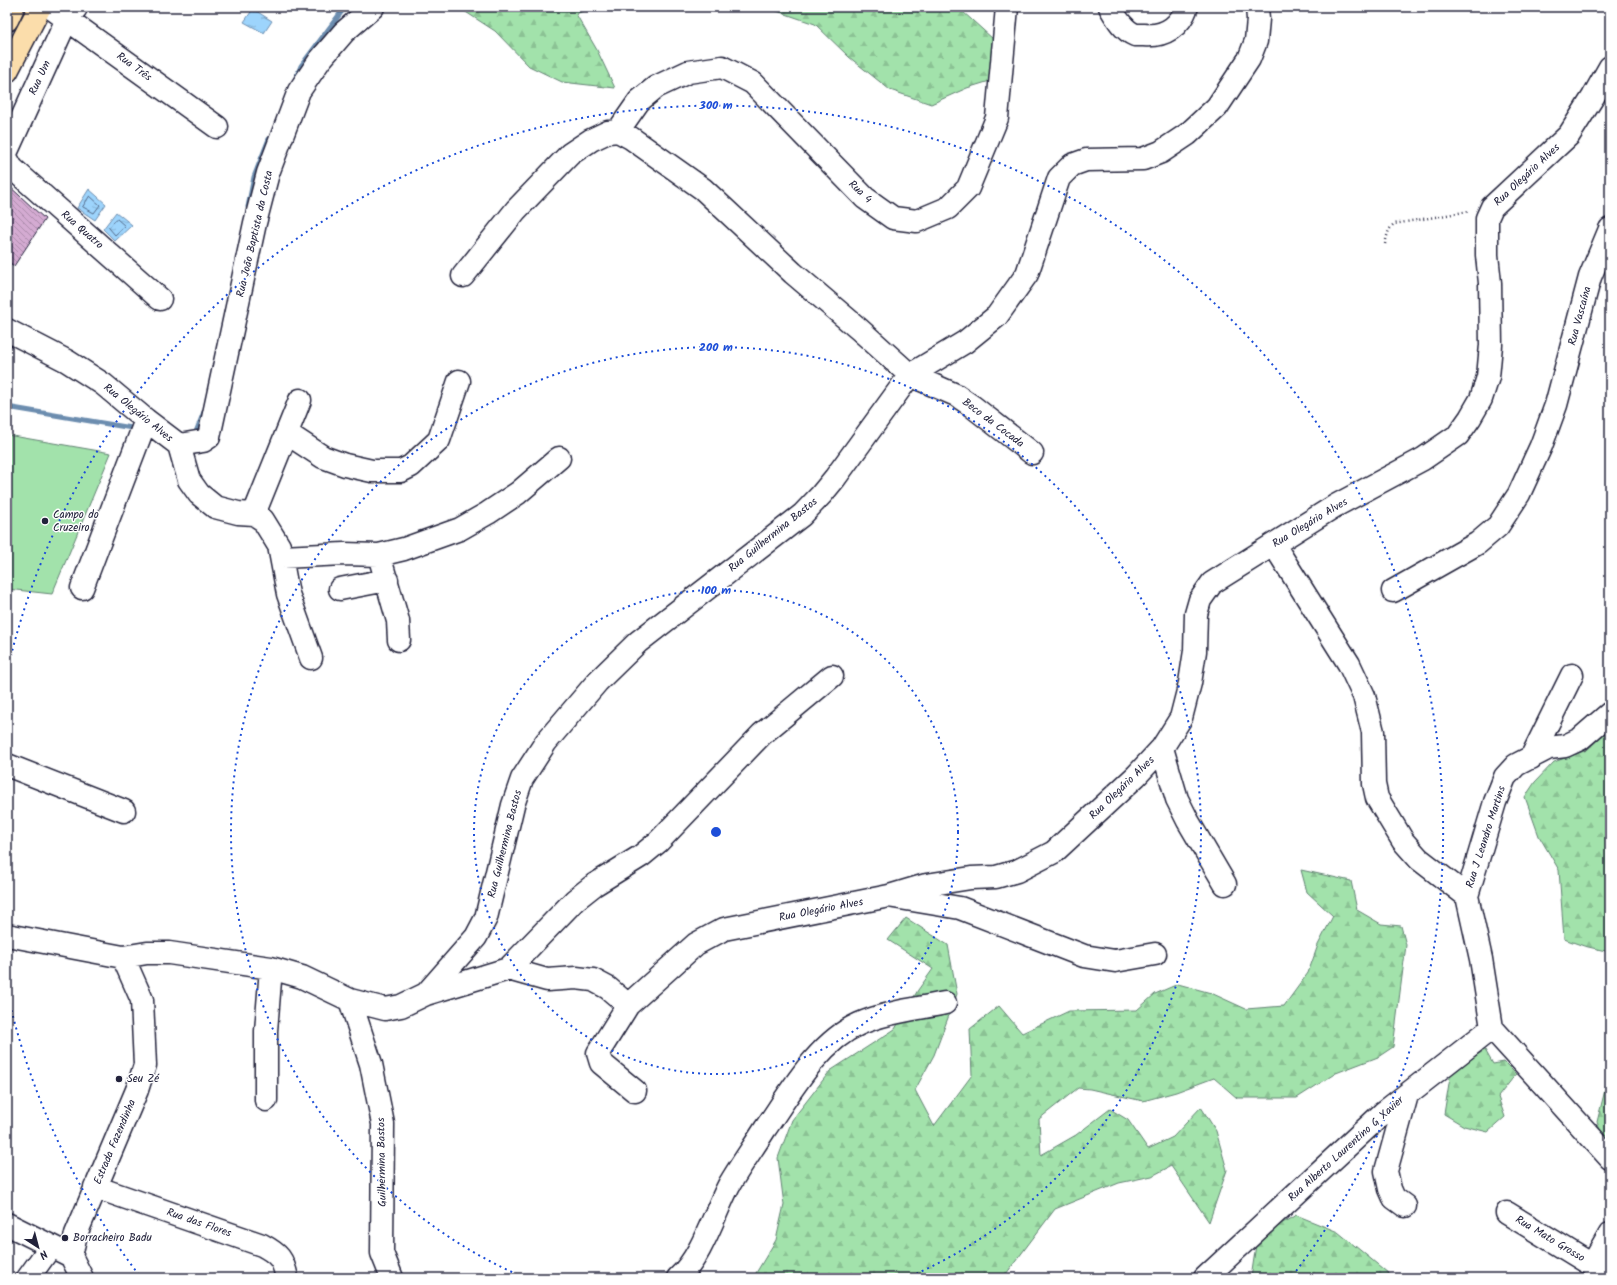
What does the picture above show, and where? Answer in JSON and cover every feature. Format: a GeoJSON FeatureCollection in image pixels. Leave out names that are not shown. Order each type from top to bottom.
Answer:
{"type":"FeatureCollection","features":[{"type":"Feature","properties":{"kind":"main road"},"geometry":{"type":"LineString","coordinates":[[7,20],[13,7]]}},
{"type":"Feature","properties":{"kind":"main road"},"geometry":{"type":"LineString","coordinates":[[7,71],[40,7]]}},
{"type":"Feature","properties":{"kind":"street","name":"Rua João Baptista da Costa"},"geometry":{"type":"LineString","coordinates":[[179,445],[203,441],[209,437],[255,223],[268,173],[299,91],[320,60],[344,32],[373,7]]}},
{"type":"Feature","properties":{"kind":"street","name":"Rua 4"},"geometry":{"type":"LineString","coordinates":[[618,131],[639,101],[656,87],[688,72],[722,68],[753,83],[865,198],[893,218],[917,221],[948,208],[968,188],[997,118],[1007,7]]}},
{"type":"Feature","properties":{"kind":"street"},"geometry":{"type":"LineString","coordinates":[[1110,7],[1118,22],[1134,34],[1155,36],[1169,32],[1183,17],[1187,7]]}},
{"type":"Feature","properties":{"kind":"street"},"geometry":{"type":"LineString","coordinates":[[910,375],[966,342],[997,316],[1027,274],[1059,178],[1072,165],[1086,160],[1143,159],[1161,152],[1188,134],[1217,107],[1249,59],[1256,41],[1258,19],[1257,7]]}},
{"type":"Feature","properties":{"kind":"street","name":"Rua Três"},"geometry":{"type":"LineString","coordinates":[[65,11],[217,127]]}},
{"type":"Feature","properties":{"kind":"street","name":"Rua Um"},"geometry":{"type":"LineString","coordinates":[[7,151],[65,11]]}},
{"type":"Feature","properties":{"kind":"street","name":"Rua Olegário Alves"},"geometry":{"type":"LineString","coordinates":[[635,1091],[601,1063],[598,1058],[598,1053],[628,1005],[696,944],[724,929],[889,896],[926,885],[970,878],[996,877],[1018,871],[1054,852],[1136,776],[1162,748],[1181,718],[1190,682],[1195,651],[1196,614],[1200,600],[1212,583],[1335,506],[1423,459],[1458,435],[1470,418],[1481,399],[1488,377],[1491,345],[1487,218],[1492,207],[1569,135],[1593,98],[1610,67]]}},
{"type":"Feature","properties":{"kind":"street"},"geometry":{"type":"LineString","coordinates":[[463,276],[516,210],[570,154],[590,140],[608,132],[618,131]]}},
{"type":"Feature","properties":{"kind":"street","name":"Beco da Cocada"},"geometry":{"type":"LineString","coordinates":[[618,131],[631,138],[703,189],[793,273],[910,375],[956,395],[1032,452]]}},
{"type":"Feature","properties":{"kind":"street","name":"Rua Quatro"},"geometry":{"type":"LineString","coordinates":[[7,159],[12,168],[160,299]]}},
{"type":"Feature","properties":{"kind":"street","name":"Rua Vascaína"},"geometry":{"type":"LineString","coordinates":[[1393,592],[1478,543],[1498,526],[1519,494],[1541,446],[1556,405],[1590,277],[1610,229]]}},
{"type":"Feature","properties":{"kind":"street","name":"Rua Olegário Alves"},"geometry":{"type":"LineString","coordinates":[[7,330],[67,361],[103,384],[179,445],[189,480],[199,494],[215,507],[238,513],[254,514]]}},
{"type":"Feature","properties":{"kind":"street","name":"Rua Guilhermina Bastos"},"geometry":{"type":"LineString","coordinates":[[7,935],[123,957],[147,953],[169,953],[271,968],[302,977],[350,1000],[385,1009],[401,1006],[426,994],[476,937],[486,918],[513,805],[522,779],[546,742],[598,681],[638,642],[802,515],[821,495],[910,375]]}},
{"type":"Feature","properties":{"kind":"street"},"geometry":{"type":"LineString","coordinates":[[288,434],[323,457],[345,465],[372,471],[401,471],[411,466],[439,440],[459,381]]}},
{"type":"Feature","properties":{"kind":"street"},"geometry":{"type":"LineString","coordinates":[[300,400],[288,434],[254,514],[263,520],[272,532],[279,546],[288,594],[311,658]]}},
{"type":"Feature","properties":{"kind":"street"},"geometry":{"type":"LineString","coordinates":[[82,588],[146,420]]}},
{"type":"Feature","properties":{"kind":"street"},"geometry":{"type":"LineString","coordinates":[[282,557],[344,554],[380,555],[404,549],[460,529],[518,493],[559,458]]}},
{"type":"Feature","properties":{"kind":"street","name":"Rua J Leandro Martins"},"geometry":{"type":"LineString","coordinates":[[1274,545],[1349,664],[1364,696],[1373,732],[1374,784],[1377,798],[1403,842],[1419,859],[1467,896],[1495,802],[1505,777],[1516,765],[1549,748],[1565,746],[1580,739],[1598,725],[1610,713]]}},
{"type":"Feature","properties":{"kind":"street"},"geometry":{"type":"LineString","coordinates":[[380,555],[398,621],[399,640]]}},
{"type":"Feature","properties":{"kind":"street"},"geometry":{"type":"LineString","coordinates":[[340,589],[387,580]]}},
{"type":"Feature","properties":{"kind":"street"},"geometry":{"type":"LineString","coordinates":[[1531,758],[1572,675]]}},
{"type":"Feature","properties":{"kind":"street"},"geometry":{"type":"LineString","coordinates":[[426,994],[508,969],[575,900],[594,885],[641,856],[652,847],[762,734],[832,676]]}},
{"type":"Feature","properties":{"kind":"street"},"geometry":{"type":"LineString","coordinates":[[1162,748],[1177,799],[1188,821],[1225,884]]}},
{"type":"Feature","properties":{"kind":"street"},"geometry":{"type":"LineString","coordinates":[[7,765],[124,811]]}},
{"type":"Feature","properties":{"kind":"street"},"geometry":{"type":"LineString","coordinates":[[889,896],[960,908],[1084,956],[1114,962],[1155,954]]}},
{"type":"Feature","properties":{"kind":"street"},"geometry":{"type":"LineString","coordinates":[[1467,896],[1481,959],[1492,1028],[1610,1158]]}},
{"type":"Feature","properties":{"kind":"street","name":"Estrada Fazendinha"},"geometry":{"type":"LineString","coordinates":[[71,1256],[76,1234],[137,1090],[145,1065],[142,1000],[123,957]]}},
{"type":"Feature","properties":{"kind":"street"},"geometry":{"type":"LineString","coordinates":[[266,1100],[266,1031],[271,968]]}},
{"type":"Feature","properties":{"kind":"street"},"geometry":{"type":"LineString","coordinates":[[508,969],[547,980],[576,978],[593,980],[608,988],[628,1005]]}},
{"type":"Feature","properties":{"kind":"street","name":"Guilhermina Bastos"},"geometry":{"type":"LineString","coordinates":[[350,1000],[371,1064],[384,1124],[382,1253],[392,1278]]}},
{"type":"Feature","properties":{"kind":"street"},"geometry":{"type":"LineString","coordinates":[[678,1278],[684,1272],[706,1236],[729,1185],[798,1080],[822,1052],[839,1036],[859,1024],[885,1015],[945,1003]]}},
{"type":"Feature","properties":{"kind":"street","name":"Rua Alberto Laurentino G Xavier"},"geometry":{"type":"LineString","coordinates":[[1206,1278],[1383,1113],[1492,1028]]}},
{"type":"Feature","properties":{"kind":"street"},"geometry":{"type":"LineString","coordinates":[[1405,1206],[1394,1198],[1390,1189],[1386,1171],[1406,1095]]}},
{"type":"Feature","properties":{"kind":"street","name":"Rua das Flores"},"geometry":{"type":"LineString","coordinates":[[95,1187],[262,1245],[274,1251],[284,1262],[287,1278]]}},
{"type":"Feature","properties":{"kind":"street","name":"Rua Mato Grosso"},"geometry":{"type":"LineString","coordinates":[[1507,1213],[1601,1270]]}},
{"type":"Feature","properties":{"kind":"street"},"geometry":{"type":"LineString","coordinates":[[7,1224],[71,1256],[82,1278]]}},
{"type":"Feature","properties":{"kind":"street"},"geometry":{"type":"LineString","coordinates":[[1601,1270],[1610,1234]]}},
{"type":"Feature","properties":{"kind":"street"},"geometry":{"type":"LineString","coordinates":[[28,1278],[51,1246]]}},
{"type":"Feature","properties":{"kind":"path"},"geometry":{"type":"LineString","coordinates":[[1385,244],[1387,233],[1394,224],[1492,207]]}},
{"type":"Feature","properties":{"kind":"green space"},"geometry":{"type":"Polygon","coordinates":[[[458,7],[592,7],[576,14],[597,50],[615,88],[562,82],[529,66],[495,31],[458,7]]]}},
{"type":"Feature","properties":{"kind":"green space"},"geometry":{"type":"Polygon","coordinates":[[[765,7],[953,7],[955,10],[962,11],[993,39],[993,80],[967,88],[931,104],[890,90],[849,57],[815,24],[765,7]]]}},
{"type":"Feature","properties":{"kind":"green space","name":"Campo do Cruzeiro"},"geometry":{"type":"Polygon","coordinates":[[[7,435],[111,453],[52,594],[7,589],[7,435]]]}},
{"type":"Feature","properties":{"kind":"green space"},"geometry":{"type":"Polygon","coordinates":[[[1610,728],[1610,952],[1584,946],[1564,939],[1559,870],[1539,836],[1525,797],[1535,782],[1554,762],[1587,750],[1610,728]]]}},
{"type":"Feature","properties":{"kind":"green space"},"geometry":{"type":"Polygon","coordinates":[[[1301,870],[1351,881],[1357,910],[1381,924],[1401,926],[1406,945],[1393,1047],[1378,1057],[1336,1073],[1297,1098],[1237,1098],[1214,1078],[1176,1092],[1143,1101],[1090,1089],[1078,1088],[1039,1119],[1041,1155],[1076,1135],[1110,1109],[1128,1120],[1148,1149],[1173,1137],[1201,1107],[1216,1131],[1227,1170],[1209,1222],[1171,1166],[1152,1176],[1119,1183],[1055,1209],[1003,1278],[753,1278],[776,1240],[784,1205],[778,1158],[792,1120],[830,1071],[895,1029],[918,990],[933,969],[888,940],[906,918],[948,945],[957,994],[934,1055],[915,1090],[934,1126],[972,1075],[970,1029],[999,1006],[1022,1033],[1069,1011],[1137,1010],[1155,994],[1178,984],[1211,993],[1246,1009],[1284,1006],[1308,973],[1318,945],[1333,916],[1307,892],[1301,870]]]}},
{"type":"Feature","properties":{"kind":"green space"},"geometry":{"type":"Polygon","coordinates":[[[1485,1050],[1493,1064],[1504,1062],[1516,1074],[1498,1097],[1505,1117],[1488,1132],[1464,1126],[1444,1114],[1451,1071],[1485,1050]]]}},
{"type":"Feature","properties":{"kind":"green space"},"geometry":{"type":"Polygon","coordinates":[[[1610,1070],[1610,1151],[1608,1151],[1597,1122],[1610,1070]]]}},
{"type":"Feature","properties":{"kind":"green space"},"geometry":{"type":"Polygon","coordinates":[[[1296,1215],[1338,1232],[1394,1278],[1251,1278],[1257,1238],[1296,1215]]]}},
{"type":"Feature","properties":{"kind":"water"},"geometry":{"type":"Polygon","coordinates":[[[253,9],[272,21],[264,33],[244,22],[253,9]]]}},
{"type":"Feature","properties":{"kind":"water"},"geometry":{"type":"Polygon","coordinates":[[[89,189],[106,204],[95,220],[77,208],[89,189]]]}},
{"type":"Feature","properties":{"kind":"water"},"geometry":{"type":"Polygon","coordinates":[[[116,212],[132,225],[115,241],[103,229],[116,212]]]}},
{"type":"Feature","properties":{"kind":"building"},"geometry":{"type":"Polygon","coordinates":[[[7,184],[45,219],[14,266],[7,261],[7,184]]]}},
{"type":"Feature","properties":{"kind":"waterway"},"geometry":{"type":"LineString","coordinates":[[295,80],[301,66],[345,7]]}},
{"type":"Feature","properties":{"kind":"waterway"},"geometry":{"type":"LineString","coordinates":[[248,207],[254,177],[269,139]]}},
{"type":"Feature","properties":{"kind":"waterway"},"geometry":{"type":"LineString","coordinates":[[7,407],[132,428]]}},
{"type":"Feature","properties":{"kind":"waterway"},"geometry":{"type":"LineString","coordinates":[[196,432],[204,412]]}},
{"type":"Feature","properties":{"kind":"place","name":"Campo do Cruzeiro"},"geometry":{"type":"Point","coordinates":[45,521]}},
{"type":"Feature","properties":{"kind":"place","name":"Seu Zé"},"geometry":{"type":"Point","coordinates":[119,1079]}},
{"type":"Feature","properties":{"kind":"place","name":"Borracheiro Badu"},"geometry":{"type":"Point","coordinates":[65,1238]}}]}
